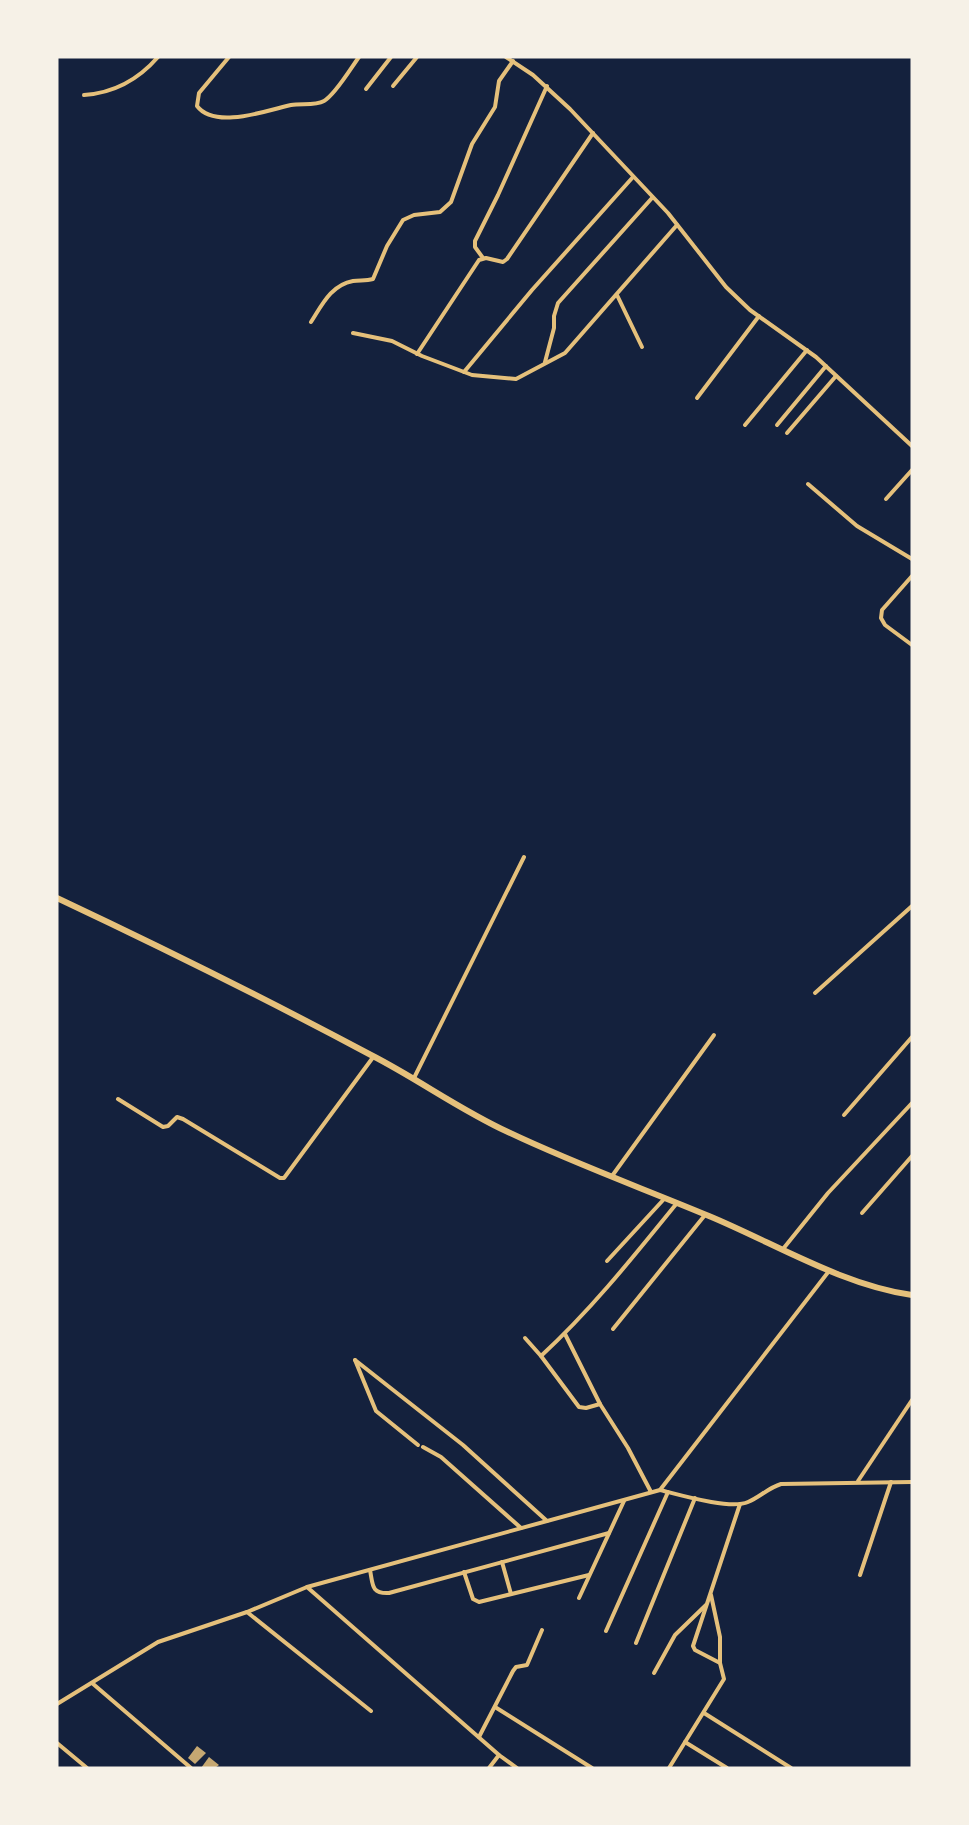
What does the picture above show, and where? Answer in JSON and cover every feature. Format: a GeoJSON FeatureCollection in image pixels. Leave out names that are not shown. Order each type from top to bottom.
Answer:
{"type":"FeatureCollection","features":[{"type":"Feature","properties":{"kind":"main road"},"geometry":{"type":"LineString","coordinates":[[57,898],[197,964],[374,1056],[507,1132],[706,1215],[830,1270],[885,1291],[912,1295]]}},
{"type":"Feature","properties":{"kind":"street"},"geometry":{"type":"LineString","coordinates":[[84,95],[116,89],[138,76],[158,57]]}},
{"type":"Feature","properties":{"kind":"street"},"geometry":{"type":"LineString","coordinates":[[229,57],[197,97],[197,106],[202,112],[242,117],[291,105],[321,102],[330,95],[359,57]]}},
{"type":"Feature","properties":{"kind":"street"},"geometry":{"type":"LineString","coordinates":[[366,89],[391,57]]}},
{"type":"Feature","properties":{"kind":"street"},"geometry":{"type":"LineString","coordinates":[[393,86],[417,57]]}},
{"type":"Feature","properties":{"kind":"street"},"geometry":{"type":"LineString","coordinates":[[506,57],[547,86],[592,133],[677,225],[726,287],[750,309],[826,366],[912,446]]}},
{"type":"Feature","properties":{"kind":"street"},"geometry":{"type":"LineString","coordinates":[[311,322],[330,293],[337,287],[354,281],[373,279],[387,246],[403,220],[414,215],[440,212],[451,201],[472,144],[495,107],[499,81],[513,62]]}},
{"type":"Feature","properties":{"kind":"street"},"geometry":{"type":"LineString","coordinates":[[547,86],[475,241],[483,258],[503,262],[507,259],[592,133]]}},
{"type":"Feature","properties":{"kind":"street"},"geometry":{"type":"LineString","coordinates":[[464,372],[532,290],[633,177]]}},
{"type":"Feature","properties":{"kind":"street"},"geometry":{"type":"LineString","coordinates":[[545,362],[558,303],[652,198]]}},
{"type":"Feature","properties":{"kind":"street"},"geometry":{"type":"LineString","coordinates":[[353,333],[392,341],[417,354],[478,377],[516,380],[565,353],[677,225]]}},
{"type":"Feature","properties":{"kind":"street"},"geometry":{"type":"LineString","coordinates":[[417,354],[477,263],[483,258]]}},
{"type":"Feature","properties":{"kind":"street"},"geometry":{"type":"LineString","coordinates":[[617,295],[642,347]]}},
{"type":"Feature","properties":{"kind":"street"},"geometry":{"type":"LineString","coordinates":[[697,398],[759,316]]}},
{"type":"Feature","properties":{"kind":"street"},"geometry":{"type":"LineString","coordinates":[[745,425],[807,350]]}},
{"type":"Feature","properties":{"kind":"street"},"geometry":{"type":"LineString","coordinates":[[777,425],[826,366]]}},
{"type":"Feature","properties":{"kind":"street"},"geometry":{"type":"LineString","coordinates":[[787,433],[836,375]]}},
{"type":"Feature","properties":{"kind":"street"},"geometry":{"type":"LineString","coordinates":[[886,499],[912,470]]}},
{"type":"Feature","properties":{"kind":"street"},"geometry":{"type":"LineString","coordinates":[[808,484],[856,526],[912,559]]}},
{"type":"Feature","properties":{"kind":"street"},"geometry":{"type":"LineString","coordinates":[[912,576],[882,610],[880,618],[885,625],[912,645]]}},
{"type":"Feature","properties":{"kind":"street"},"geometry":{"type":"LineString","coordinates":[[414,1078],[524,857]]}},
{"type":"Feature","properties":{"kind":"street"},"geometry":{"type":"LineString","coordinates":[[815,993],[912,906]]}},
{"type":"Feature","properties":{"kind":"street"},"geometry":{"type":"LineString","coordinates":[[612,1176],[714,1035]]}},
{"type":"Feature","properties":{"kind":"street"},"geometry":{"type":"LineString","coordinates":[[844,1115],[912,1036]]}},
{"type":"Feature","properties":{"kind":"street"},"geometry":{"type":"LineString","coordinates":[[118,1100],[163,1128],[177,1117],[183,1119],[280,1178],[284,1178],[374,1056]]}},
{"type":"Feature","properties":{"kind":"street"},"geometry":{"type":"LineString","coordinates":[[783,1249],[828,1193],[912,1103]]}},
{"type":"Feature","properties":{"kind":"street"},"geometry":{"type":"LineString","coordinates":[[862,1214],[912,1156]]}},
{"type":"Feature","properties":{"kind":"street"},"geometry":{"type":"LineString","coordinates":[[607,1261],[664,1198]]}},
{"type":"Feature","properties":{"kind":"street"},"geometry":{"type":"LineString","coordinates":[[541,1356],[565,1334],[630,1261],[677,1203]]}},
{"type":"Feature","properties":{"kind":"street"},"geometry":{"type":"LineString","coordinates":[[613,1329],[706,1215]]}},
{"type":"Feature","properties":{"kind":"street"},"geometry":{"type":"LineString","coordinates":[[660,1490],[830,1270]]}},
{"type":"Feature","properties":{"kind":"street"},"geometry":{"type":"LineString","coordinates":[[565,1334],[600,1404],[628,1448],[651,1492]]}},
{"type":"Feature","properties":{"kind":"street"},"geometry":{"type":"LineString","coordinates":[[525,1338],[579,1407],[586,1408],[600,1404]]}},
{"type":"Feature","properties":{"kind":"street"},"geometry":{"type":"LineString","coordinates":[[521,1528],[441,1457],[420,1446],[376,1411],[355,1360],[463,1445],[547,1521]]}},
{"type":"Feature","properties":{"kind":"street"},"geometry":{"type":"LineString","coordinates":[[858,1482],[912,1400]]}},
{"type":"Feature","properties":{"kind":"street"},"geometry":{"type":"LineString","coordinates":[[860,1575],[891,1482]]}},
{"type":"Feature","properties":{"kind":"street"},"geometry":{"type":"LineString","coordinates":[[57,1704],[158,1642],[247,1612],[307,1587],[651,1492],[660,1490],[707,1502],[740,1504],[781,1484],[912,1482]]}},
{"type":"Feature","properties":{"kind":"street"},"geometry":{"type":"LineString","coordinates":[[606,1631],[668,1492]]}},
{"type":"Feature","properties":{"kind":"street"},"geometry":{"type":"LineString","coordinates":[[636,1643],[694,1498]]}},
{"type":"Feature","properties":{"kind":"street"},"geometry":{"type":"LineString","coordinates":[[579,1598],[624,1500]]}},
{"type":"Feature","properties":{"kind":"street"},"geometry":{"type":"LineString","coordinates":[[720,1663],[693,1648],[740,1504]]}},
{"type":"Feature","properties":{"kind":"street"},"geometry":{"type":"LineString","coordinates":[[370,1570],[375,1590],[384,1593],[609,1533]]}},
{"type":"Feature","properties":{"kind":"street"},"geometry":{"type":"LineString","coordinates":[[502,1562],[511,1594]]}},
{"type":"Feature","properties":{"kind":"street"},"geometry":{"type":"LineString","coordinates":[[464,1572],[476,1601],[483,1602],[590,1575]]}},
{"type":"Feature","properties":{"kind":"street"},"geometry":{"type":"LineString","coordinates":[[307,1587],[499,1755],[517,1768]]}},
{"type":"Feature","properties":{"kind":"street"},"geometry":{"type":"LineString","coordinates":[[669,1768],[724,1679],[720,1663],[720,1637],[711,1594]]}},
{"type":"Feature","properties":{"kind":"street"},"geometry":{"type":"LineString","coordinates":[[654,1673],[675,1635],[707,1604]]}},
{"type":"Feature","properties":{"kind":"street"},"geometry":{"type":"LineString","coordinates":[[247,1612],[371,1711]]}},
{"type":"Feature","properties":{"kind":"street"},"geometry":{"type":"LineString","coordinates":[[479,1737],[516,1667],[527,1665],[529,1662],[542,1630]]}},
{"type":"Feature","properties":{"kind":"street"},"geometry":{"type":"LineString","coordinates":[[92,1683],[191,1768]]}},
{"type":"Feature","properties":{"kind":"street"},"geometry":{"type":"LineString","coordinates":[[495,1707],[592,1768]]}},
{"type":"Feature","properties":{"kind":"street"},"geometry":{"type":"LineString","coordinates":[[704,1713],[791,1768]]}},
{"type":"Feature","properties":{"kind":"street"},"geometry":{"type":"LineString","coordinates":[[685,1742],[727,1768]]}},
{"type":"Feature","properties":{"kind":"street"},"geometry":{"type":"LineString","coordinates":[[57,1743],[87,1768]]}},
{"type":"Feature","properties":{"kind":"street"},"geometry":{"type":"LineString","coordinates":[[489,1768],[499,1755]]}},
{"type":"Feature","properties":{"kind":"building"},"geometry":{"type":"Polygon","coordinates":[[[197,1746],[206,1753],[195,1764],[188,1758],[197,1746]]]}},
{"type":"Feature","properties":{"kind":"building"},"geometry":{"type":"Polygon","coordinates":[[[209,1757],[219,1765],[215,1768],[201,1768],[209,1757]]]}}]}
